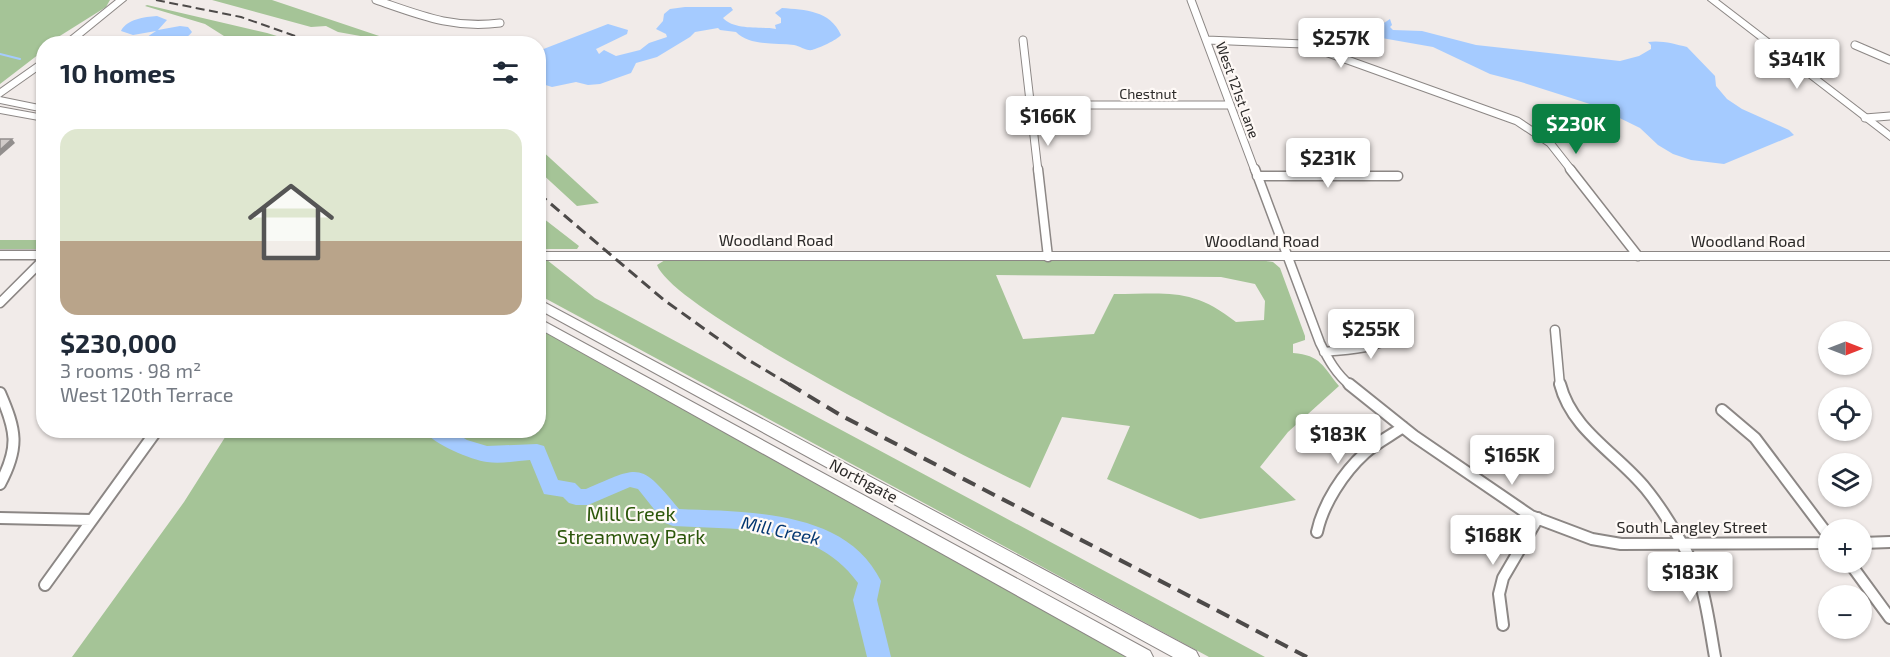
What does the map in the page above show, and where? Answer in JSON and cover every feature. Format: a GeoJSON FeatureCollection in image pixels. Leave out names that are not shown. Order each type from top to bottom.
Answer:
{"type":"FeatureCollection","features":[{"type":"Feature","properties":{"kind":"main road"},"geometry":{"type":"LineString","coordinates":[[75,36],[122,0]]}},
{"type":"Feature","properties":{"kind":"main road"},"geometry":{"type":"LineString","coordinates":[[1712,0],[1890,148]]}},
{"type":"Feature","properties":{"kind":"main road"},"geometry":{"type":"LineString","coordinates":[[1723,9],[1890,137]]}},
{"type":"Feature","properties":{"kind":"main road"},"geometry":{"type":"LineString","coordinates":[[0,94],[36,67]]}},
{"type":"Feature","properties":{"kind":"main road"},"geometry":{"type":"LineString","coordinates":[[0,100],[36,107]]}},
{"type":"Feature","properties":{"kind":"main road"},"geometry":{"type":"LineString","coordinates":[[0,110],[36,117]]}},
{"type":"Feature","properties":{"kind":"main road","name":"Woodland Road"},"geometry":{"type":"LineString","coordinates":[[546,256],[1890,256]]}},
{"type":"Feature","properties":{"kind":"main road","name":"Northgate"},"geometry":{"type":"LineString","coordinates":[[546,307],[1190,657]]}},
{"type":"Feature","properties":{"kind":"main road","name":"Northgate"},"geometry":{"type":"LineString","coordinates":[[546,326],[1144,657]]}},
{"type":"Feature","properties":{"kind":"street"},"geometry":{"type":"LineString","coordinates":[[376,0],[442,24],[466,26],[500,23]]}},
{"type":"Feature","properties":{"kind":"street","name":"West 121st Lane"},"geometry":{"type":"LineString","coordinates":[[1191,0],[1289,256]]}},
{"type":"Feature","properties":{"kind":"street"},"geometry":{"type":"LineString","coordinates":[[1023,40],[1047,256]]}},
{"type":"Feature","properties":{"kind":"street"},"geometry":{"type":"LineString","coordinates":[[1207,40],[1303,44],[1517,121],[1550,142],[1638,256]]}},
{"type":"Feature","properties":{"kind":"street"},"geometry":{"type":"LineString","coordinates":[[1855,45],[1890,60]]}},
{"type":"Feature","properties":{"kind":"street","name":"Chestnut"},"geometry":{"type":"LineString","coordinates":[[1030,105],[1230,105]]}},
{"type":"Feature","properties":{"kind":"street"},"geometry":{"type":"LineString","coordinates":[[1865,118],[1890,116]]}},
{"type":"Feature","properties":{"kind":"street"},"geometry":{"type":"LineString","coordinates":[[1257,176],[1398,176]]}},
{"type":"Feature","properties":{"kind":"street"},"geometry":{"type":"LineString","coordinates":[[0,255],[36,257]]}},
{"type":"Feature","properties":{"kind":"street","name":"South Langley Street"},"geometry":{"type":"LineString","coordinates":[[1289,256],[1324,352],[1342,379],[1403,427],[1538,518],[1592,539],[1621,544],[1818,543]]}},
{"type":"Feature","properties":{"kind":"street"},"geometry":{"type":"LineString","coordinates":[[0,303],[36,265]]}},
{"type":"Feature","properties":{"kind":"street"},"geometry":{"type":"LineString","coordinates":[[1324,352],[1382,343],[1393,339],[1400,330]]}},
{"type":"Feature","properties":{"kind":"street"},"geometry":{"type":"LineString","coordinates":[[1555,330],[1559,382],[1572,412],[1582,427],[1646,489],[1681,544],[1702,587],[1715,657]]}},
{"type":"Feature","properties":{"kind":"street"},"geometry":{"type":"LineString","coordinates":[[0,393],[15,430],[15,447],[11,463],[0,484]]}},
{"type":"Feature","properties":{"kind":"street"},"geometry":{"type":"LineString","coordinates":[[1722,410],[1755,438],[1818,522]]}},
{"type":"Feature","properties":{"kind":"street"},"geometry":{"type":"LineString","coordinates":[[1317,532],[1318,520],[1361,457],[1403,427]]}},
{"type":"Feature","properties":{"kind":"street"},"geometry":{"type":"LineString","coordinates":[[45,585],[151,438]]}},
{"type":"Feature","properties":{"kind":"street"},"geometry":{"type":"LineString","coordinates":[[1503,625],[1499,594],[1503,578],[1538,518]]}},
{"type":"Feature","properties":{"kind":"street"},"geometry":{"type":"LineString","coordinates":[[0,519],[92,520]]}},
{"type":"Feature","properties":{"kind":"street"},"geometry":{"type":"LineString","coordinates":[[1872,543],[1890,542]]}},
{"type":"Feature","properties":{"kind":"street"},"geometry":{"type":"LineString","coordinates":[[1857,573],[1890,618]]}},
{"type":"Feature","properties":{"kind":"green space"},"geometry":{"type":"Polygon","coordinates":[[[0,0],[110,0],[106,7],[60,36],[36,36],[36,56],[0,84],[0,0]]]}},
{"type":"Feature","properties":{"kind":"green space"},"geometry":{"type":"Polygon","coordinates":[[[212,0],[272,0],[379,36],[360,36],[338,32],[326,26],[311,27],[212,0]]]}},
{"type":"Feature","properties":{"kind":"green space"},"geometry":{"type":"Polygon","coordinates":[[[145,6],[277,36],[224,36],[205,24],[145,6]]]}},
{"type":"Feature","properties":{"kind":"green space"},"geometry":{"type":"Polygon","coordinates":[[[546,154],[599,203],[577,206],[546,177],[546,154]]]}},
{"type":"Feature","properties":{"kind":"green space"},"geometry":{"type":"Polygon","coordinates":[[[546,220],[579,246],[577,249],[546,249],[546,220]]]}},
{"type":"Feature","properties":{"kind":"green space"},"geometry":{"type":"Polygon","coordinates":[[[0,240],[36,240],[36,249],[0,249],[0,240]]]}},
{"type":"Feature","properties":{"kind":"green space"},"geometry":{"type":"Polygon","coordinates":[[[546,260],[595,298],[1265,657],[1209,657],[546,299],[546,260]]]}},
{"type":"Feature","properties":{"kind":"green space"},"geometry":{"type":"Polygon","coordinates":[[[665,260],[1273,262],[1280,268],[1305,336],[1305,340],[1293,344],[1293,353],[1316,359],[1339,386],[1288,432],[1260,467],[1296,500],[1200,519],[1107,479],[1130,426],[1062,417],[1030,488],[949,448],[767,349],[714,316],[675,287],[657,265],[665,260]],[[996,275],[1023,339],[1094,334],[1114,294],[1178,295],[1206,303],[1236,322],[1264,320],[1265,301],[1255,284],[1221,277],[996,275]]]}},
{"type":"Feature","properties":{"kind":"green space","name":"Mill Creek Streamway Park"},"geometry":{"type":"Polygon","coordinates":[[[546,326],[1144,657],[72,657],[184,502],[225,438],[546,438],[546,326]]]}},
{"type":"Feature","properties":{"kind":"water"},"geometry":{"type":"Polygon","coordinates":[[[731,7],[733,10],[723,18],[734,25],[776,29],[775,25],[781,23],[781,18],[775,13],[782,8],[808,11],[824,16],[841,35],[828,44],[810,50],[794,45],[755,42],[736,32],[718,28],[695,32],[657,57],[636,63],[631,73],[600,84],[588,85],[576,82],[552,87],[546,85],[546,48],[608,24],[628,30],[627,34],[596,49],[599,54],[604,50],[616,56],[640,50],[649,43],[667,37],[666,34],[656,29],[663,21],[664,14],[670,9],[731,7]]]}},
{"type":"Feature","properties":{"kind":"water"},"geometry":{"type":"Polygon","coordinates":[[[157,16],[167,20],[158,30],[180,26],[188,27],[192,32],[188,36],[148,36],[156,31],[133,35],[121,31],[127,24],[141,18],[157,16]]]}},
{"type":"Feature","properties":{"kind":"water"},"geometry":{"type":"Polygon","coordinates":[[[1390,19],[1392,25],[1390,27],[1393,30],[1422,31],[1476,45],[1620,61],[1639,56],[1651,49],[1648,42],[1663,42],[1687,47],[1715,76],[1716,86],[1727,99],[1742,109],[1789,130],[1794,135],[1724,164],[1691,160],[1673,154],[1658,145],[1640,128],[1593,105],[1490,74],[1433,47],[1376,37],[1374,34],[1382,30],[1384,23],[1390,19]]]}},
{"type":"Feature","properties":{"kind":"building"},"geometry":{"type":"Polygon","coordinates":[[[0,139],[12,139],[0,150],[0,139]]]}},
{"type":"Feature","properties":{"kind":"waterway","name":"Mill Creek"},"geometry":{"type":"LineString","coordinates":[[0,54],[20,59]]}},
{"type":"Feature","properties":{"kind":"waterway","name":"Mill Creek"},"geometry":{"type":"LineString","coordinates":[[448,438],[460,445],[487,454],[537,452],[551,488],[568,489],[576,497],[588,497],[629,479],[644,482],[673,517],[782,526],[809,533],[833,544],[854,560],[870,581],[865,600],[879,657]]}},
{"type":"Feature","properties":{"kind":"railway"},"geometry":{"type":"LineString","coordinates":[[156,0],[241,17],[295,36]]}},
{"type":"Feature","properties":{"kind":"railway"},"geometry":{"type":"LineString","coordinates":[[546,200],[664,300],[745,358],[792,386]]}},
{"type":"Feature","properties":{"kind":"railway"},"geometry":{"type":"LineString","coordinates":[[789,384],[842,416],[1307,657]]}}]}
